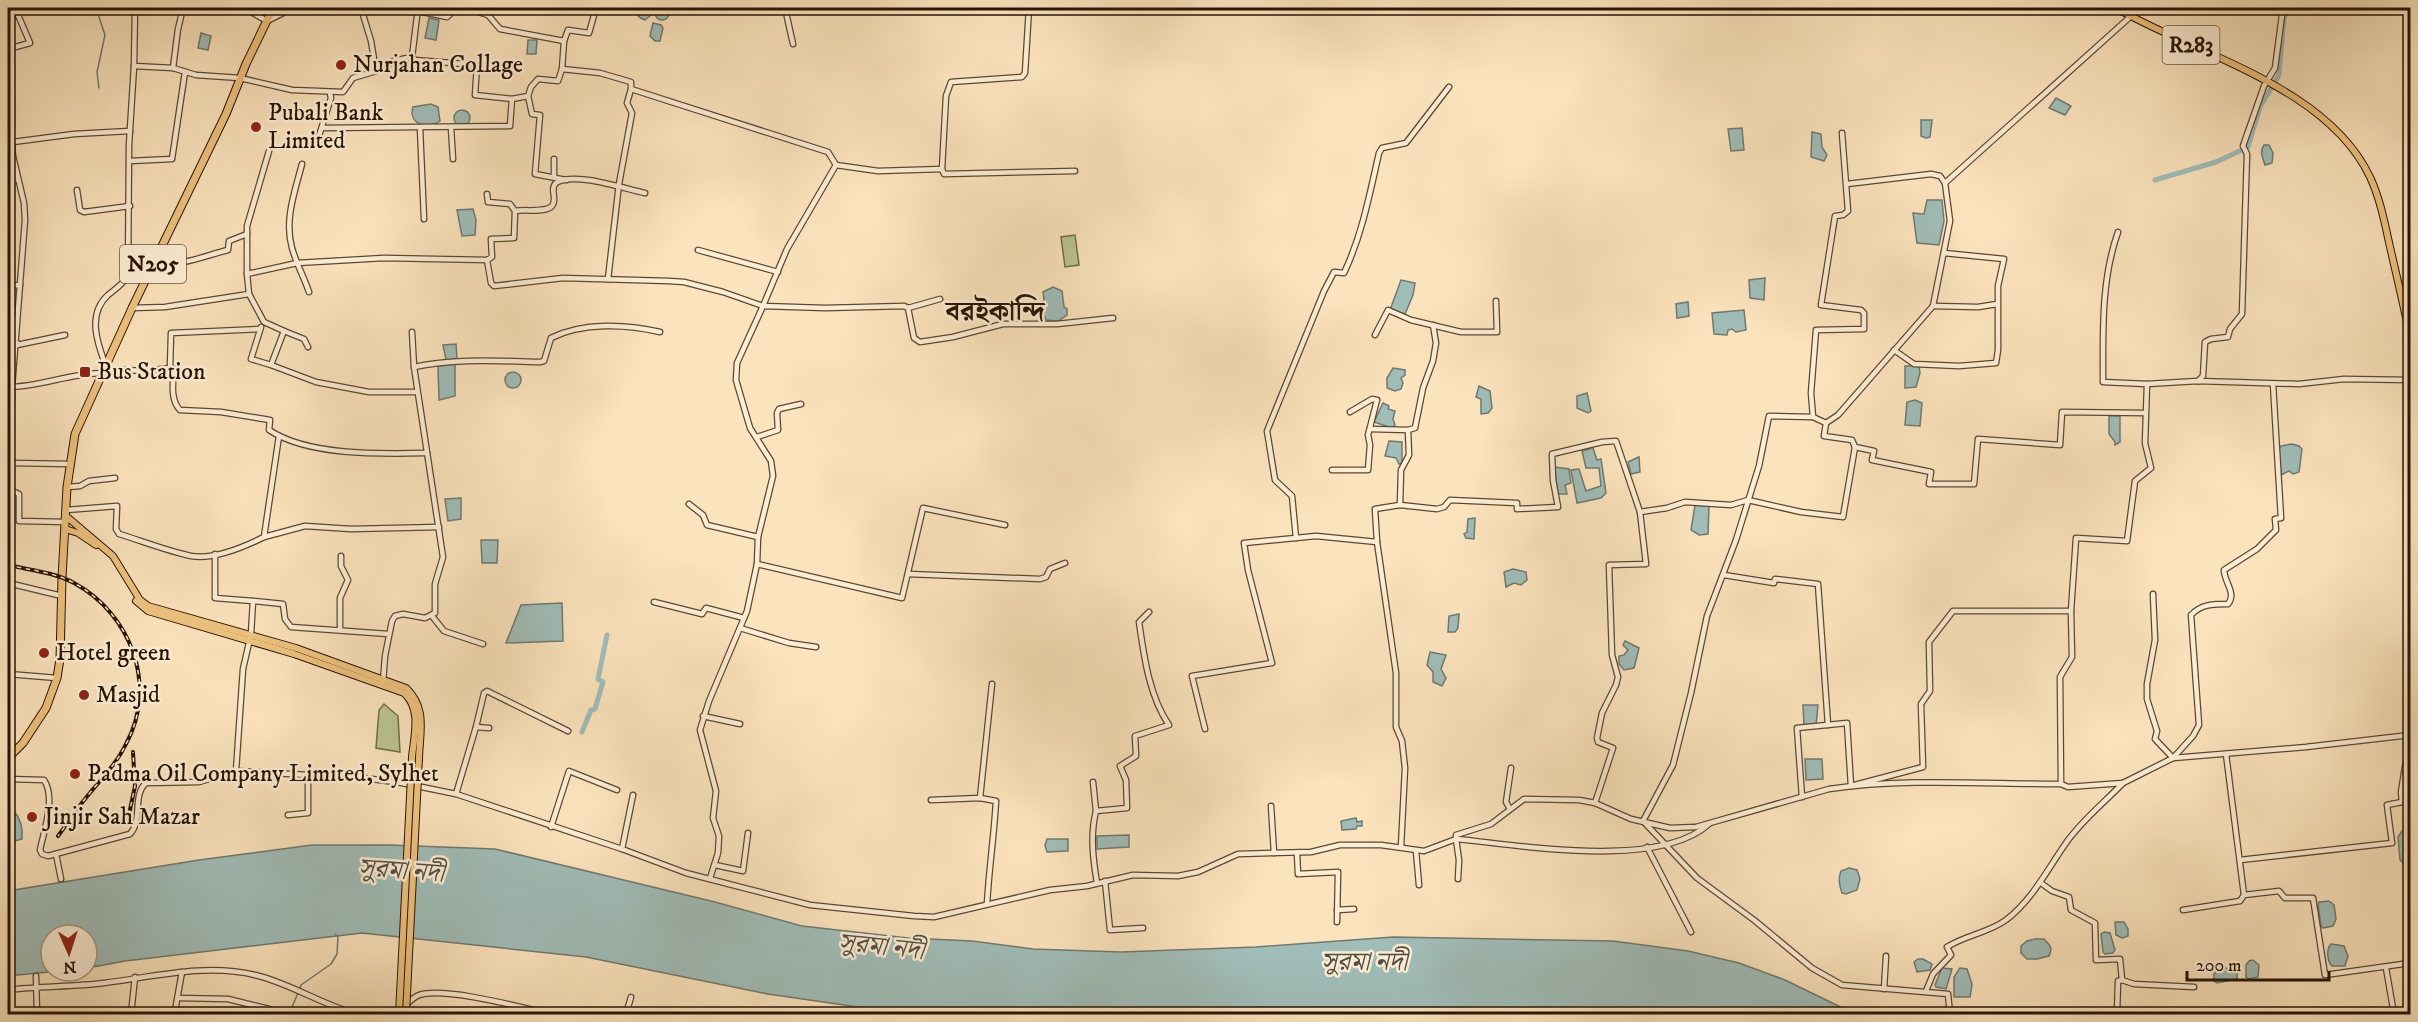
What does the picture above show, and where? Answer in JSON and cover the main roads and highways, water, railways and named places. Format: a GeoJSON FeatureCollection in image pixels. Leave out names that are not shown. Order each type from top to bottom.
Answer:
{"type":"FeatureCollection","features":[{"type":"Feature","properties":{"kind":"highway","name":"N205"},"geometry":{"type":"LineString","coordinates":[[8,758],[22,743],[46,708],[57,678],[60,659],[68,487],[75,434],[132,308],[226,114],[273,8]]}},
{"type":"Feature","properties":{"kind":"main road","name":"R283"},"geometry":{"type":"LineString","coordinates":[[2116,8],[2267,81],[2308,107],[2338,130],[2358,155],[2371,179],[2385,224],[2410,337]]}},
{"type":"Feature","properties":{"kind":"main road"},"geometry":{"type":"LineString","coordinates":[[66,520],[113,556],[140,600],[147,606],[406,688],[418,701],[421,720],[416,758],[399,1014]]}},
{"type":"Feature","properties":{"kind":"main road"},"geometry":{"type":"LineString","coordinates":[[66,520],[78,533],[111,557],[140,606],[148,611],[207,629],[250,637]]}},
{"type":"Feature","properties":{"kind":"main road"},"geometry":{"type":"LineString","coordinates":[[406,1014],[416,758]]}},
{"type":"Feature","properties":{"kind":"water"},"geometry":{"type":"Polygon","coordinates":[[[659,6],[665,6],[669,13],[665,20],[659,20],[655,16],[655,10],[659,6]]]}},
{"type":"Feature","properties":{"kind":"water"},"geometry":{"type":"Polygon","coordinates":[[[635,8],[649,8],[651,15],[645,20],[639,17],[635,8]]]}},
{"type":"Feature","properties":{"kind":"water"},"geometry":{"type":"Polygon","coordinates":[[[429,18],[439,20],[436,40],[425,38],[429,18]]]}},
{"type":"Feature","properties":{"kind":"water"},"geometry":{"type":"Polygon","coordinates":[[[653,23],[663,28],[660,41],[655,41],[650,36],[653,23]]]}},
{"type":"Feature","properties":{"kind":"water"},"geometry":{"type":"Polygon","coordinates":[[[201,33],[211,36],[208,50],[198,48],[201,33]]]}},
{"type":"Feature","properties":{"kind":"water"},"geometry":{"type":"Polygon","coordinates":[[[528,40],[537,40],[536,54],[527,54],[528,40]]]}},
{"type":"Feature","properties":{"kind":"water"},"geometry":{"type":"Polygon","coordinates":[[[2056,98],[2071,106],[2065,115],[2049,108],[2056,98]]]}},
{"type":"Feature","properties":{"kind":"water"},"geometry":{"type":"Polygon","coordinates":[[[431,104],[438,107],[440,121],[430,125],[420,124],[413,118],[413,107],[431,104]]]}},
{"type":"Feature","properties":{"kind":"water"},"geometry":{"type":"Polygon","coordinates":[[[462,110],[468,112],[470,118],[468,124],[462,126],[456,124],[454,118],[456,112],[462,110]]]}},
{"type":"Feature","properties":{"kind":"water"},"geometry":{"type":"Polygon","coordinates":[[[1921,120],[1932,120],[1930,137],[1921,136],[1921,120]]]}},
{"type":"Feature","properties":{"kind":"water"},"geometry":{"type":"Polygon","coordinates":[[[1742,128],[1744,150],[1731,151],[1728,129],[1742,128]]]}},
{"type":"Feature","properties":{"kind":"water"},"geometry":{"type":"Polygon","coordinates":[[[1812,132],[1821,134],[1822,147],[1827,155],[1824,161],[1811,157],[1812,132]]]}},
{"type":"Feature","properties":{"kind":"water"},"geometry":{"type":"Polygon","coordinates":[[[2264,145],[2269,145],[2273,153],[2272,163],[2265,165],[2262,153],[2264,145]]]}},
{"type":"Feature","properties":{"kind":"water"},"geometry":{"type":"Polygon","coordinates":[[[1927,200],[1942,200],[1944,221],[1939,245],[1917,243],[1913,213],[1924,214],[1927,200]]]}},
{"type":"Feature","properties":{"kind":"water"},"geometry":{"type":"Polygon","coordinates":[[[473,209],[476,220],[475,235],[462,236],[457,210],[473,209]]]}},
{"type":"Feature","properties":{"kind":"water"},"geometry":{"type":"Polygon","coordinates":[[[1765,278],[1764,300],[1750,298],[1749,280],[1765,278]]]}},
{"type":"Feature","properties":{"kind":"water"},"geometry":{"type":"Polygon","coordinates":[[[1401,280],[1415,283],[1405,314],[1390,310],[1401,280]]]}},
{"type":"Feature","properties":{"kind":"water"},"geometry":{"type":"Polygon","coordinates":[[[1053,287],[1062,291],[1064,307],[1067,309],[1067,315],[1058,321],[1046,320],[1040,304],[1044,300],[1043,292],[1053,287]]]}},
{"type":"Feature","properties":{"kind":"water"},"geometry":{"type":"Polygon","coordinates":[[[1688,302],[1689,316],[1677,318],[1676,304],[1688,302]]]}},
{"type":"Feature","properties":{"kind":"water"},"geometry":{"type":"Polygon","coordinates":[[[1744,310],[1746,330],[1736,332],[1732,329],[1728,330],[1727,335],[1714,334],[1712,313],[1744,310]]]}},
{"type":"Feature","properties":{"kind":"water"},"geometry":{"type":"Polygon","coordinates":[[[456,344],[457,359],[446,360],[443,345],[456,344]]]}},
{"type":"Feature","properties":{"kind":"water"},"geometry":{"type":"Polygon","coordinates":[[[455,364],[455,396],[439,400],[438,366],[455,364]]]}},
{"type":"Feature","properties":{"kind":"water"},"geometry":{"type":"Polygon","coordinates":[[[1905,366],[1919,366],[1920,373],[1916,387],[1905,388],[1905,366]]]}},
{"type":"Feature","properties":{"kind":"water"},"geometry":{"type":"Polygon","coordinates":[[[1393,368],[1405,370],[1405,375],[1401,378],[1403,383],[1401,389],[1395,391],[1387,388],[1387,378],[1393,368]]]}},
{"type":"Feature","properties":{"kind":"water"},"geometry":{"type":"Polygon","coordinates":[[[513,372],[519,374],[521,380],[519,386],[513,388],[507,386],[505,380],[507,374],[513,372]]]}},
{"type":"Feature","properties":{"kind":"water"},"geometry":{"type":"Polygon","coordinates":[[[1479,386],[1490,391],[1492,408],[1488,413],[1481,414],[1481,399],[1476,397],[1479,386]]]}},
{"type":"Feature","properties":{"kind":"water"},"geometry":{"type":"Polygon","coordinates":[[[1587,393],[1591,411],[1588,413],[1577,408],[1577,396],[1587,393]]]}},
{"type":"Feature","properties":{"kind":"water"},"geometry":{"type":"Polygon","coordinates":[[[1915,400],[1922,403],[1920,426],[1905,425],[1907,402],[1915,400]]]}},
{"type":"Feature","properties":{"kind":"water"},"geometry":{"type":"Polygon","coordinates":[[[1383,403],[1389,406],[1388,409],[1395,411],[1393,419],[1395,425],[1392,428],[1374,422],[1383,403]]]}},
{"type":"Feature","properties":{"kind":"water"},"geometry":{"type":"Polygon","coordinates":[[[2109,416],[2120,416],[2120,442],[2115,445],[2109,434],[2109,416]]]}},
{"type":"Feature","properties":{"kind":"water"},"geometry":{"type":"Polygon","coordinates":[[[1389,441],[1402,442],[1402,463],[1399,464],[1396,458],[1385,456],[1389,441]]]}},
{"type":"Feature","properties":{"kind":"water"},"geometry":{"type":"Polygon","coordinates":[[[2292,444],[2302,449],[2299,472],[2293,474],[2289,471],[2281,475],[2279,449],[2281,446],[2292,444]]]}},
{"type":"Feature","properties":{"kind":"water"},"geometry":{"type":"Polygon","coordinates":[[[1593,448],[1597,460],[1601,459],[1606,493],[1601,498],[1577,503],[1571,470],[1579,469],[1586,491],[1601,486],[1599,468],[1586,468],[1582,451],[1593,448]]]}},
{"type":"Feature","properties":{"kind":"water"},"geometry":{"type":"Polygon","coordinates":[[[1639,457],[1640,472],[1631,474],[1628,462],[1639,457]]]}},
{"type":"Feature","properties":{"kind":"water"},"geometry":{"type":"Polygon","coordinates":[[[1554,467],[1569,469],[1571,483],[1565,485],[1567,494],[1558,494],[1554,467]]]}},
{"type":"Feature","properties":{"kind":"water"},"geometry":{"type":"Polygon","coordinates":[[[461,498],[461,519],[448,521],[445,499],[461,498]]]}},
{"type":"Feature","properties":{"kind":"water"},"geometry":{"type":"Polygon","coordinates":[[[1695,505],[1709,506],[1708,534],[1699,535],[1691,530],[1695,505]]]}},
{"type":"Feature","properties":{"kind":"water"},"geometry":{"type":"Polygon","coordinates":[[[1475,518],[1474,539],[1466,538],[1464,534],[1467,532],[1468,519],[1475,518]]]}},
{"type":"Feature","properties":{"kind":"water"},"geometry":{"type":"Polygon","coordinates":[[[481,540],[498,540],[497,563],[482,563],[481,540]]]}},
{"type":"Feature","properties":{"kind":"water"},"geometry":{"type":"Polygon","coordinates":[[[1513,569],[1526,572],[1527,580],[1521,585],[1514,583],[1506,587],[1504,572],[1513,569]]]}},
{"type":"Feature","properties":{"kind":"water"},"geometry":{"type":"Polygon","coordinates":[[[562,603],[563,641],[506,643],[521,605],[562,603]]]}},
{"type":"Feature","properties":{"kind":"water"},"geometry":{"type":"Polygon","coordinates":[[[1459,614],[1458,628],[1455,632],[1448,632],[1449,616],[1459,614]]]}},
{"type":"Feature","properties":{"kind":"water"},"geometry":{"type":"Polygon","coordinates":[[[1625,641],[1639,648],[1634,668],[1624,670],[1619,664],[1619,656],[1624,655],[1628,650],[1623,645],[1625,641]]]}},
{"type":"Feature","properties":{"kind":"water"},"geometry":{"type":"Polygon","coordinates":[[[1430,652],[1446,655],[1441,669],[1446,678],[1442,686],[1433,682],[1433,672],[1427,665],[1430,652]]]}},
{"type":"Feature","properties":{"kind":"water"},"geometry":{"type":"Polygon","coordinates":[[[1803,705],[1818,705],[1816,725],[1804,726],[1803,705]]]}},
{"type":"Feature","properties":{"kind":"water"},"geometry":{"type":"Polygon","coordinates":[[[1805,759],[1822,759],[1823,779],[1806,780],[1805,759]]]}},
{"type":"Feature","properties":{"kind":"water"},"geometry":{"type":"Polygon","coordinates":[[[2410,775],[2410,805],[2407,805],[2405,787],[2407,776],[2410,775]]]}},
{"type":"Feature","properties":{"kind":"water"},"geometry":{"type":"Polygon","coordinates":[[[8,810],[14,811],[18,817],[22,839],[8,843],[8,810]]]}},
{"type":"Feature","properties":{"kind":"water"},"geometry":{"type":"Polygon","coordinates":[[[1356,818],[1357,822],[1362,821],[1362,826],[1342,830],[1341,821],[1356,818]]]}},
{"type":"Feature","properties":{"kind":"water"},"geometry":{"type":"Polygon","coordinates":[[[2402,831],[2410,831],[2410,864],[2404,864],[2400,860],[2398,837],[2402,831]]]}},
{"type":"Feature","properties":{"kind":"water"},"geometry":{"type":"Polygon","coordinates":[[[1129,835],[1129,847],[1097,849],[1097,836],[1129,835]]]}},
{"type":"Feature","properties":{"kind":"water"},"geometry":{"type":"Polygon","coordinates":[[[1047,839],[1068,839],[1068,851],[1047,852],[1045,845],[1047,839]]]}},
{"type":"Feature","properties":{"kind":"water","name":"সুরমা নদী"},"geometry":{"type":"Polygon","coordinates":[[[312,845],[495,849],[715,902],[802,926],[908,938],[972,941],[1033,949],[1121,952],[1256,947],[1393,937],[1613,941],[1688,951],[1739,963],[1785,980],[1855,1014],[906,1014],[768,994],[586,957],[362,933],[99,966],[99,923],[39,923],[39,973],[8,976],[8,891],[199,860],[312,845]]]}},
{"type":"Feature","properties":{"kind":"water"},"geometry":{"type":"Polygon","coordinates":[[[1849,868],[1857,870],[1860,879],[1857,890],[1846,894],[1842,893],[1839,876],[1841,871],[1849,868]]]}},
{"type":"Feature","properties":{"kind":"water"},"geometry":{"type":"Polygon","coordinates":[[[2329,901],[2334,905],[2336,919],[2333,926],[2323,928],[2318,905],[2319,902],[2329,901]]]}},
{"type":"Feature","properties":{"kind":"water"},"geometry":{"type":"Polygon","coordinates":[[[2115,922],[2124,922],[2128,929],[2128,936],[2122,938],[2116,935],[2115,922]]]}},
{"type":"Feature","properties":{"kind":"water"},"geometry":{"type":"Polygon","coordinates":[[[2110,933],[2115,950],[2113,953],[2103,952],[2101,934],[2110,933]]]}},
{"type":"Feature","properties":{"kind":"water"},"geometry":{"type":"Polygon","coordinates":[[[2035,939],[2044,939],[2048,943],[2051,949],[2049,956],[2027,959],[2021,953],[2021,946],[2035,939]]]}},
{"type":"Feature","properties":{"kind":"water"},"geometry":{"type":"Polygon","coordinates":[[[2331,944],[2344,946],[2348,956],[2345,966],[2330,964],[2328,952],[2331,944]]]}},
{"type":"Feature","properties":{"kind":"water"},"geometry":{"type":"Polygon","coordinates":[[[1918,959],[1932,964],[1930,970],[1917,972],[1914,962],[1918,959]]]}},
{"type":"Feature","properties":{"kind":"water"},"geometry":{"type":"Polygon","coordinates":[[[2253,960],[2259,965],[2258,977],[2249,979],[2246,977],[2246,965],[2253,960]]]}},
{"type":"Feature","properties":{"kind":"water"},"geometry":{"type":"Polygon","coordinates":[[[1942,968],[1952,969],[1946,989],[1935,985],[1942,968]]]}},
{"type":"Feature","properties":{"kind":"water"},"geometry":{"type":"Polygon","coordinates":[[[1960,968],[1967,969],[1972,984],[1970,997],[1954,997],[1954,977],[1960,968]]]}},
{"type":"Feature","properties":{"kind":"water"},"geometry":{"type":"Polygon","coordinates":[[[2225,968],[2237,973],[2237,979],[2217,983],[2214,981],[2214,974],[2225,968]]]}},
{"type":"Feature","properties":{"kind":"waterway"},"geometry":{"type":"LineString","coordinates":[[96,8],[105,35],[97,72],[99,88]]}},
{"type":"Feature","properties":{"kind":"waterway"},"geometry":{"type":"LineString","coordinates":[[2155,180],[2216,162],[2248,147],[2260,107],[2279,75],[2284,17],[2291,8]]}},
{"type":"Feature","properties":{"kind":"waterway"},"geometry":{"type":"LineString","coordinates":[[582,732],[591,710],[595,709],[603,682],[598,679],[607,635]]}},
{"type":"Feature","properties":{"kind":"waterway"},"geometry":{"type":"LineString","coordinates":[[300,989],[301,985],[331,964],[337,954],[338,937],[335,934]]}},
{"type":"Feature","properties":{"kind":"waterway"},"geometry":{"type":"LineString","coordinates":[[289,1014],[298,993]]}},
{"type":"Feature","properties":{"kind":"railway"},"geometry":{"type":"LineString","coordinates":[[8,565],[58,576],[94,596],[111,613],[124,632],[139,675],[139,698],[135,721],[122,752],[58,836]]}},
{"type":"Feature","properties":{"kind":"railway"},"geometry":{"type":"LineString","coordinates":[[127,824],[135,786],[133,752]]}},
{"type":"Feature","properties":{"kind":"place","name":"Nurjahan Collage"},"geometry":{"type":"Point","coordinates":[341,65]}},
{"type":"Feature","properties":{"kind":"place","name":"Pubali Bank Limited"},"geometry":{"type":"Point","coordinates":[256,127]}},
{"type":"Feature","properties":{"kind":"place","name":"Bus Station"},"geometry":{"type":"Point","coordinates":[85,372]}},
{"type":"Feature","properties":{"kind":"place","name":"Hotel green"},"geometry":{"type":"Point","coordinates":[44,653]}},
{"type":"Feature","properties":{"kind":"place","name":"Masjid"},"geometry":{"type":"Point","coordinates":[84,695]}},
{"type":"Feature","properties":{"kind":"place","name":"Padma Oil Company Limited, Sylhet"},"geometry":{"type":"Point","coordinates":[75,774]}},
{"type":"Feature","properties":{"kind":"place","name":"Jinjir Sah Mazar"},"geometry":{"type":"Point","coordinates":[32,817]}},
{"type":"Feature","properties":{"kind":"district","name":"বরইকান্দি"},"geometry":{"type":"Point","coordinates":[995,312]}}]}
